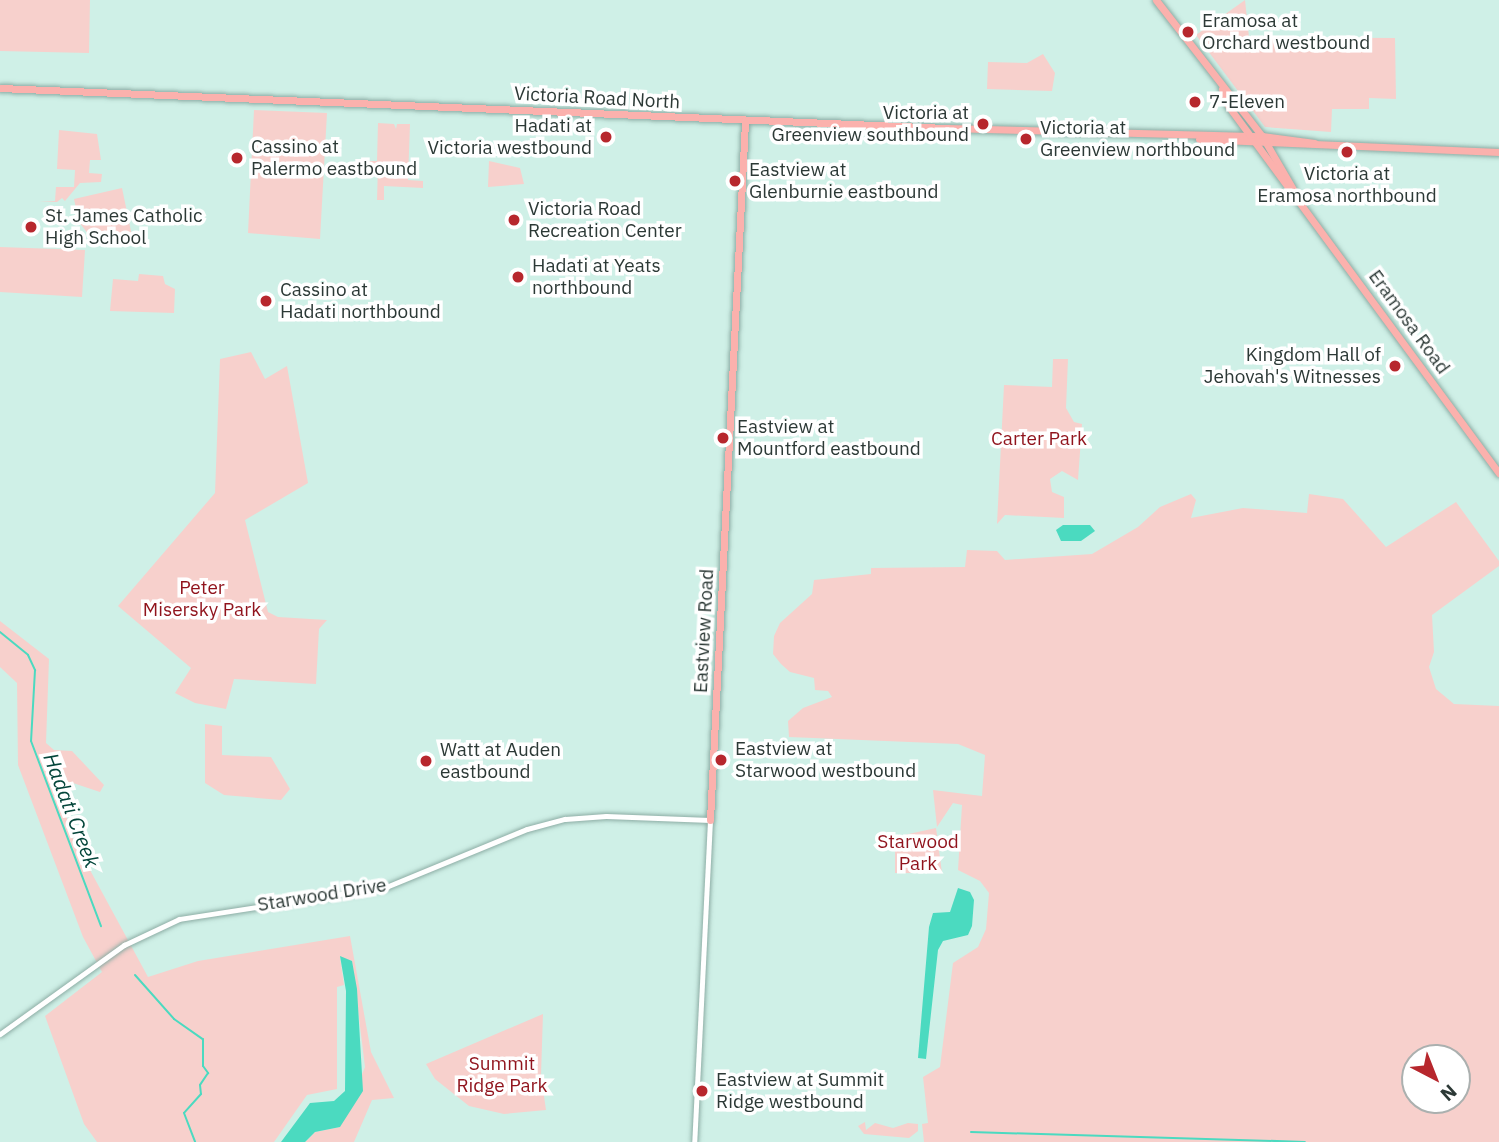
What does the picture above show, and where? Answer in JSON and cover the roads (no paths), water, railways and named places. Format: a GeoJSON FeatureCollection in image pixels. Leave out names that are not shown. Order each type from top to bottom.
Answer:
{"type":"FeatureCollection","features":[{"type":"Feature","properties":{"kind":"main road","name":"Eramosa Road"},"geometry":{"type":"LineString","coordinates":[[1156,0],[1222,89],[1262,136],[1282,166],[1293,189]]}},
{"type":"Feature","properties":{"kind":"main road","name":"Victoria Road North"},"geometry":{"type":"LineString","coordinates":[[0,88],[1192,138],[1256,145],[1295,146],[1315,143]]}},
{"type":"Feature","properties":{"kind":"main road","name":"Eramosa Road"},"geometry":{"type":"LineString","coordinates":[[1222,89],[1235,116],[1293,189],[1499,472]]}},
{"type":"Feature","properties":{"kind":"main road"},"geometry":{"type":"LineString","coordinates":[[1226,136],[1235,129],[1235,116]]}},
{"type":"Feature","properties":{"kind":"main road","name":"Eastview Road"},"geometry":{"type":"LineString","coordinates":[[710,820],[745,121]]}},
{"type":"Feature","properties":{"kind":"main road","name":"Victoria Road North"},"geometry":{"type":"LineString","coordinates":[[1192,138],[1262,136],[1315,143],[1499,152]]}},
{"type":"Feature","properties":{"kind":"main road"},"geometry":{"type":"LineString","coordinates":[[1282,166],[1284,152],[1295,146]]}},
{"type":"Feature","properties":{"kind":"street","name":"Starwood Drive"},"geometry":{"type":"LineString","coordinates":[[0,1034],[124,946],[179,919],[386,887],[527,829],[565,819],[606,816],[710,820]]}},
{"type":"Feature","properties":{"kind":"street","name":"Eastview Road"},"geometry":{"type":"LineString","coordinates":[[694,1142],[710,820]]}},
{"type":"Feature","properties":{"kind":"waterway","name":"Hadati Creek"},"geometry":{"type":"LineString","coordinates":[[0,632],[28,655],[35,670],[31,741],[101,926]]}},
{"type":"Feature","properties":{"kind":"waterway","name":"Hadati Creek"},"geometry":{"type":"LineString","coordinates":[[135,975],[174,1019],[203,1039],[203,1066],[208,1073],[200,1085],[201,1094],[184,1113],[195,1142]]}},
{"type":"Feature","properties":{"kind":"waterway"},"geometry":{"type":"LineString","coordinates":[[971,1132],[1305,1142]]}},
{"type":"Feature","properties":{"kind":"place","name":"Eramosa at Orchard westbound"},"geometry":{"type":"Point","coordinates":[1188,32]}},
{"type":"Feature","properties":{"kind":"place","name":"7-Eleven"},"geometry":{"type":"Point","coordinates":[1195,102]}},
{"type":"Feature","properties":{"kind":"place","name":"Victoria at Greenview southbound"},"geometry":{"type":"Point","coordinates":[983,124]}},
{"type":"Feature","properties":{"kind":"place","name":"Hadati at Victoria westbound"},"geometry":{"type":"Point","coordinates":[606,137]}},
{"type":"Feature","properties":{"kind":"place","name":"Victoria at Greenview northbound"},"geometry":{"type":"Point","coordinates":[1026,139]}},
{"type":"Feature","properties":{"kind":"place","name":"Victoria at Eramosa northbound"},"geometry":{"type":"Point","coordinates":[1347,152]}},
{"type":"Feature","properties":{"kind":"place","name":"Cassino at Palermo eastbound"},"geometry":{"type":"Point","coordinates":[237,158]}},
{"type":"Feature","properties":{"kind":"place","name":"Eastview at Glenburnie eastbound"},"geometry":{"type":"Point","coordinates":[735,181]}},
{"type":"Feature","properties":{"kind":"place","name":"Victoria Road Recreation Center"},"geometry":{"type":"Point","coordinates":[514,220]}},
{"type":"Feature","properties":{"kind":"place","name":"St. James Catholic High School"},"geometry":{"type":"Point","coordinates":[31,227]}},
{"type":"Feature","properties":{"kind":"place","name":"Hadati at Yeats northbound"},"geometry":{"type":"Point","coordinates":[518,277]}},
{"type":"Feature","properties":{"kind":"place","name":"Cassino at Hadati northbound"},"geometry":{"type":"Point","coordinates":[266,301]}},
{"type":"Feature","properties":{"kind":"place","name":"Kingdom Hall of Jehovah's Witnesses"},"geometry":{"type":"Point","coordinates":[1395,366]}},
{"type":"Feature","properties":{"kind":"place","name":"Eastview at Mountford eastbound"},"geometry":{"type":"Point","coordinates":[723,438]}},
{"type":"Feature","properties":{"kind":"place","name":"Eastview at Starwood westbound"},"geometry":{"type":"Point","coordinates":[721,760]}},
{"type":"Feature","properties":{"kind":"place","name":"Watt at Auden eastbound"},"geometry":{"type":"Point","coordinates":[426,761]}},
{"type":"Feature","properties":{"kind":"place","name":"Eastview at Summit Ridge westbound"},"geometry":{"type":"Point","coordinates":[702,1091]}},
{"type":"Feature","properties":{"kind":"park label","name":"Carter Park"},"geometry":{"type":"Point","coordinates":[1039,439]}},
{"type":"Feature","properties":{"kind":"park label","name":"Peter Misersky Park"},"geometry":{"type":"Point","coordinates":[202,599]}},
{"type":"Feature","properties":{"kind":"park label","name":"Starwood Park"},"geometry":{"type":"Point","coordinates":[918,853]}},
{"type":"Feature","properties":{"kind":"park label","name":"Summit Ridge Park"},"geometry":{"type":"Point","coordinates":[502,1075]}}]}
